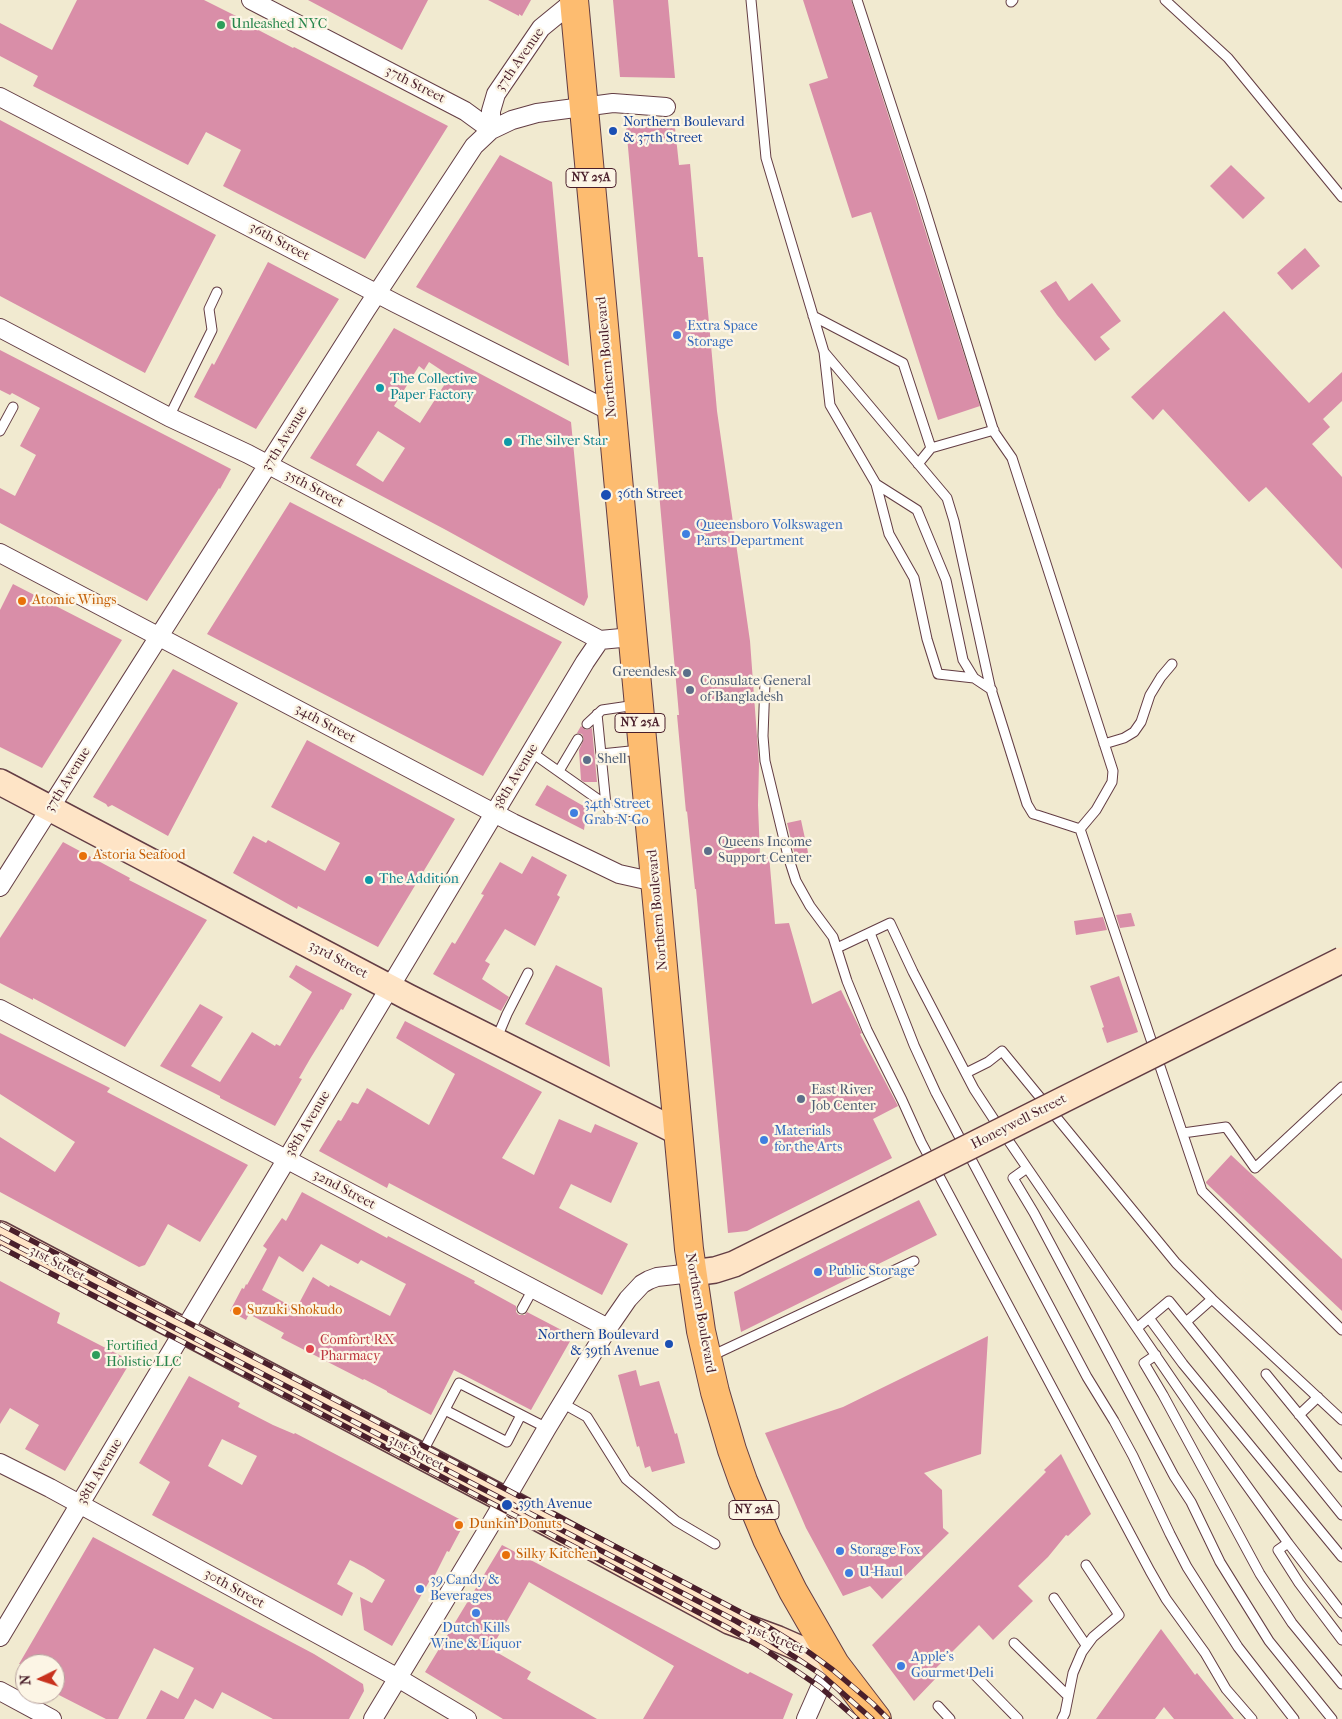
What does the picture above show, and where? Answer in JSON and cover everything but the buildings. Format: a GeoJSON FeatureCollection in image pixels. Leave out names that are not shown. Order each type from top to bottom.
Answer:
{"type":"FeatureCollection","features":[{"type":"Feature","properties":{"kind":"main road","name":"Northern Boulevard"},"geometry":{"type":"LineString","coordinates":[[574,0],[678,1132],[692,1273],[706,1358],[724,1426],[742,1481],[754,1510],[789,1583],[835,1664],[877,1719]]}},
{"type":"Feature","properties":{"kind":"main road","name":"33rd Street"},"geometry":{"type":"LineString","coordinates":[[0,782],[390,987],[678,1132]]}},
{"type":"Feature","properties":{"kind":"main road","name":"Honeywell Street"},"geometry":{"type":"LineString","coordinates":[[692,1273],[715,1270],[734,1264],[1342,960]]}},
{"type":"Feature","properties":{"kind":"main road","name":"31st Street"},"geometry":{"type":"LineString","coordinates":[[0,1234],[421,1455],[729,1621],[778,1639],[835,1664]]}},
{"type":"Feature","properties":{"kind":"street","name":"37th Street"},"geometry":{"type":"LineString","coordinates":[[251,0],[465,111],[491,130]]}},
{"type":"Feature","properties":{"kind":"street","name":"37th Avenue"},"geometry":{"type":"LineString","coordinates":[[0,887],[377,293],[467,155],[491,130],[491,111],[496,94],[541,28],[574,0]]}},
{"type":"Feature","properties":{"kind":"street","name":"36th Street"},"geometry":{"type":"LineString","coordinates":[[0,97],[377,293],[612,412]]}},
{"type":"Feature","properties":{"kind":"street"},"geometry":{"type":"LineString","coordinates":[[491,130],[527,116],[613,102],[666,107]]}},
{"type":"Feature","properties":{"kind":"street","name":"35th Street"},"geometry":{"type":"LineString","coordinates":[[0,328],[168,417],[248,454],[600,640]]}},
{"type":"Feature","properties":{"kind":"street","name":"34th Street"},"geometry":{"type":"LineString","coordinates":[[0,553],[495,814],[619,874],[655,882]]}},
{"type":"Feature","properties":{"kind":"street"},"geometry":{"type":"LineString","coordinates":[[600,640],[632,637]]}},
{"type":"Feature","properties":{"kind":"street","name":"38th Avenue"},"geometry":{"type":"LineString","coordinates":[[0,1637],[600,640]]}},
{"type":"Feature","properties":{"kind":"street","name":"32nd Street"},"geometry":{"type":"LineString","coordinates":[[0,1009],[608,1328]]}},
{"type":"Feature","properties":{"kind":"street"},"geometry":{"type":"LineString","coordinates":[[373,1719],[562,1403],[628,1299],[642,1284],[657,1277],[692,1273]]}},
{"type":"Feature","properties":{"kind":"street","name":"30th Street"},"geometry":{"type":"LineString","coordinates":[[0,1463],[398,1678],[466,1719]]}},
{"type":"Feature","properties":{"kind":"street"},"geometry":{"type":"LineString","coordinates":[[806,1719],[821,1685],[835,1664]]}},
{"type":"Feature","properties":{"kind":"street"},"geometry":{"type":"LineString","coordinates":[[0,1691],[52,1719]]}},
{"type":"Feature","properties":{"kind":"lane"},"geometry":{"type":"LineString","coordinates":[[751,0],[766,158],[824,352],[830,405],[876,484],[889,534],[914,578],[927,639],[938,674],[974,678]]}},
{"type":"Feature","properties":{"kind":"lane"},"geometry":{"type":"LineString","coordinates":[[857,0],[994,430],[1012,458],[1112,771],[1112,782],[1096,810],[1080,829]]}},
{"type":"Feature","properties":{"kind":"lane"},"geometry":{"type":"LineString","coordinates":[[1165,0],[1228,58],[1342,197]]}},
{"type":"Feature","properties":{"kind":"lane"},"geometry":{"type":"LineString","coordinates":[[168,417],[212,330],[209,309],[217,292]]}},
{"type":"Feature","properties":{"kind":"lane"},"geometry":{"type":"LineString","coordinates":[[814,316],[904,363],[931,448]]}},
{"type":"Feature","properties":{"kind":"lane"},"geometry":{"type":"LineString","coordinates":[[824,352],[947,498],[954,521],[992,690],[1029,808],[1037,816],[1080,829]]}},
{"type":"Feature","properties":{"kind":"lane"},"geometry":{"type":"LineString","coordinates":[[0,431],[13,407]]}},
{"type":"Feature","properties":{"kind":"lane"},"geometry":{"type":"LineString","coordinates":[[918,464],[931,448],[994,430]]}},
{"type":"Feature","properties":{"kind":"lane"},"geometry":{"type":"LineString","coordinates":[[876,484],[918,510],[946,580],[963,660],[974,678],[992,690]]}},
{"type":"Feature","properties":{"kind":"lane"},"geometry":{"type":"LineString","coordinates":[[1104,744],[1124,738],[1134,732],[1141,722],[1150,695],[1172,664]]}},
{"type":"Feature","properties":{"kind":"lane"},"geometry":{"type":"LineString","coordinates":[[765,682],[763,750],[788,856],[802,892],[833,937],[847,981],[866,1030],[921,1142],[1150,1571],[1166,1599],[1204,1653],[1226,1689],[1252,1719]]}},
{"type":"Feature","properties":{"kind":"lane"},"geometry":{"type":"LineString","coordinates":[[587,724],[602,710],[639,704]]}},
{"type":"Feature","properties":{"kind":"lane"},"geometry":{"type":"LineString","coordinates":[[597,714],[606,805]]}},
{"type":"Feature","properties":{"kind":"lane"},"geometry":{"type":"LineString","coordinates":[[559,771],[578,739]]}},
{"type":"Feature","properties":{"kind":"lane"},"geometry":{"type":"LineString","coordinates":[[601,754],[643,750]]}},
{"type":"Feature","properties":{"kind":"lane"},"geometry":{"type":"LineString","coordinates":[[531,752],[606,805],[613,813],[648,810]]}},
{"type":"Feature","properties":{"kind":"lane"},"geometry":{"type":"LineString","coordinates":[[1080,829],[1202,1191],[1342,1330]]}},
{"type":"Feature","properties":{"kind":"lane"},"geometry":{"type":"LineString","coordinates":[[837,948],[890,923],[913,972],[966,1073],[995,1121],[1204,1426],[1288,1543],[1342,1613]]}},
{"type":"Feature","properties":{"kind":"lane"},"geometry":{"type":"LineString","coordinates":[[870,932],[914,1045],[936,1093],[1087,1376],[1133,1456],[1187,1567],[1238,1647],[1294,1719]]}},
{"type":"Feature","properties":{"kind":"lane"},"geometry":{"type":"LineString","coordinates":[[496,1040],[528,973]]}},
{"type":"Feature","properties":{"kind":"lane"},"geometry":{"type":"LineString","coordinates":[[966,1073],[988,1062],[1002,1051],[1165,1250],[1212,1299],[1342,1420]]}},
{"type":"Feature","properties":{"kind":"lane"},"geometry":{"type":"LineString","coordinates":[[1183,1133],[1226,1126],[1255,1168],[1342,1088]]}},
{"type":"Feature","properties":{"kind":"lane"},"geometry":{"type":"LineString","coordinates":[[1027,1168],[1013,1178],[1034,1213],[1174,1476],[1191,1502],[1220,1562],[1269,1641],[1332,1719]]}},
{"type":"Feature","properties":{"kind":"lane"},"geometry":{"type":"LineString","coordinates":[[706,1358],[914,1261]]}},
{"type":"Feature","properties":{"kind":"lane"},"geometry":{"type":"LineString","coordinates":[[522,1309],[533,1289]]}},
{"type":"Feature","properties":{"kind":"lane"},"geometry":{"type":"LineString","coordinates":[[1186,1322],[1212,1299]]}},
{"type":"Feature","properties":{"kind":"lane"},"geometry":{"type":"LineString","coordinates":[[1137,1328],[1169,1300],[1342,1515]]}},
{"type":"Feature","properties":{"kind":"lane"},"geometry":{"type":"LineString","coordinates":[[1148,1318],[1183,1364],[1342,1557]]}},
{"type":"Feature","properties":{"kind":"lane"},"geometry":{"type":"LineString","coordinates":[[1156,1355],[1144,1364],[1163,1395],[1260,1574],[1297,1630],[1342,1684]]}},
{"type":"Feature","properties":{"kind":"lane"},"geometry":{"type":"LineString","coordinates":[[1266,1374],[1342,1467]]}},
{"type":"Feature","properties":{"kind":"lane"},"geometry":{"type":"LineString","coordinates":[[421,1455],[459,1383],[547,1428]]}},
{"type":"Feature","properties":{"kind":"lane"},"geometry":{"type":"LineString","coordinates":[[1299,1415],[1318,1397]]}},
{"type":"Feature","properties":{"kind":"lane"},"geometry":{"type":"LineString","coordinates":[[562,1403],[587,1417],[626,1479],[676,1521],[715,1544]]}},
{"type":"Feature","properties":{"kind":"lane"},"geometry":{"type":"LineString","coordinates":[[444,1410],[507,1442],[521,1415]]}},
{"type":"Feature","properties":{"kind":"lane"},"geometry":{"type":"LineString","coordinates":[[1288,1543],[1278,1550],[1298,1583],[1342,1640]]}},
{"type":"Feature","properties":{"kind":"lane"},"geometry":{"type":"LineString","coordinates":[[1062,1719],[1065,1713],[1073,1673],[1086,1645],[1119,1615],[1086,1564]]}},
{"type":"Feature","properties":{"kind":"lane"},"geometry":{"type":"LineString","coordinates":[[1054,1598],[1086,1645]]}},
{"type":"Feature","properties":{"kind":"lane"},"geometry":{"type":"LineString","coordinates":[[1014,1642],[1068,1695]]}},
{"type":"Feature","properties":{"kind":"lane"},"geometry":{"type":"LineString","coordinates":[[972,1672],[1018,1719]]}},
{"type":"Feature","properties":{"kind":"lane"},"geometry":{"type":"LineString","coordinates":[[938,1706],[950,1719]]}},
{"type":"Feature","properties":{"kind":"railway"},"geometry":{"type":"LineString","coordinates":[[0,1224],[765,1625],[833,1670],[888,1719]]}},
{"type":"Feature","properties":{"kind":"railway"},"geometry":{"type":"LineString","coordinates":[[0,1237],[736,1621],[822,1675],[872,1719]]}},
{"type":"Feature","properties":{"kind":"railway"},"geometry":{"type":"LineString","coordinates":[[0,1247],[730,1629],[764,1649],[820,1687],[857,1719]]}},
{"type":"Feature","properties":{"kind":"place","name":"Unleashed NYC"},"geometry":{"type":"Point","coordinates":[221,25]}},
{"type":"Feature","properties":{"kind":"place","name":"Northern Boulevard & 37th Street"},"geometry":{"type":"Point","coordinates":[613,131]}},
{"type":"Feature","properties":{"kind":"place","name":"Extra Space Storage"},"geometry":{"type":"Point","coordinates":[677,335]}},
{"type":"Feature","properties":{"kind":"place","name":"The Collective Paper Factory"},"geometry":{"type":"Point","coordinates":[380,388]}},
{"type":"Feature","properties":{"kind":"place","name":"The Silver Star"},"geometry":{"type":"Point","coordinates":[508,442]}},
{"type":"Feature","properties":{"kind":"place","name":"36th Street"},"geometry":{"type":"Point","coordinates":[606,495]}},
{"type":"Feature","properties":{"kind":"place","name":"Queensboro Volkswagen Parts Department"},"geometry":{"type":"Point","coordinates":[686,534]}},
{"type":"Feature","properties":{"kind":"place","name":"Atomic Wings"},"geometry":{"type":"Point","coordinates":[22,601]}},
{"type":"Feature","properties":{"kind":"place","name":"Greendesk"},"geometry":{"type":"Point","coordinates":[687,673]}},
{"type":"Feature","properties":{"kind":"place","name":"Consulate General of Bangladesh"},"geometry":{"type":"Point","coordinates":[690,690]}},
{"type":"Feature","properties":{"kind":"place","name":"Shell"},"geometry":{"type":"Point","coordinates":[587,760]}},
{"type":"Feature","properties":{"kind":"place","name":"34th Street Grab-N-Go"},"geometry":{"type":"Point","coordinates":[574,813]}},
{"type":"Feature","properties":{"kind":"place","name":"Queens Income Support Center"},"geometry":{"type":"Point","coordinates":[708,851]}},
{"type":"Feature","properties":{"kind":"place","name":"Astoria Seafood"},"geometry":{"type":"Point","coordinates":[83,856]}},
{"type":"Feature","properties":{"kind":"place","name":"The Addition"},"geometry":{"type":"Point","coordinates":[369,880]}},
{"type":"Feature","properties":{"kind":"place","name":"East River Job Center"},"geometry":{"type":"Point","coordinates":[801,1099]}},
{"type":"Feature","properties":{"kind":"place","name":"Materials for the Arts"},"geometry":{"type":"Point","coordinates":[764,1140]}},
{"type":"Feature","properties":{"kind":"place","name":"Public Storage"},"geometry":{"type":"Point","coordinates":[818,1272]}},
{"type":"Feature","properties":{"kind":"place","name":"Suzuki Shokudo"},"geometry":{"type":"Point","coordinates":[237,1311]}},
{"type":"Feature","properties":{"kind":"place","name":"Northern Boulevard & 39th Avenue"},"geometry":{"type":"Point","coordinates":[669,1344]}},
{"type":"Feature","properties":{"kind":"place","name":"Comfort RX Pharmacy"},"geometry":{"type":"Point","coordinates":[310,1349]}},
{"type":"Feature","properties":{"kind":"place","name":"Fortified Holistic LLC"},"geometry":{"type":"Point","coordinates":[96,1355]}},
{"type":"Feature","properties":{"kind":"place","name":"39th Avenue"},"geometry":{"type":"Point","coordinates":[507,1505]}},
{"type":"Feature","properties":{"kind":"place","name":"Dunkin Donuts"},"geometry":{"type":"Point","coordinates":[459,1525]}},
{"type":"Feature","properties":{"kind":"place","name":"Storage Fox"},"geometry":{"type":"Point","coordinates":[840,1551]}},
{"type":"Feature","properties":{"kind":"place","name":"Silky Kitchen"},"geometry":{"type":"Point","coordinates":[506,1555]}},
{"type":"Feature","properties":{"kind":"place","name":"U-Haul"},"geometry":{"type":"Point","coordinates":[849,1573]}},
{"type":"Feature","properties":{"kind":"place","name":"39 Candy & Beverages"},"geometry":{"type":"Point","coordinates":[420,1589]}},
{"type":"Feature","properties":{"kind":"place","name":"Dutch Kills Wine & Liquor"},"geometry":{"type":"Point","coordinates":[476,1613]}},
{"type":"Feature","properties":{"kind":"place","name":"Apple's Gourmet Deli"},"geometry":{"type":"Point","coordinates":[901,1666]}}]}
